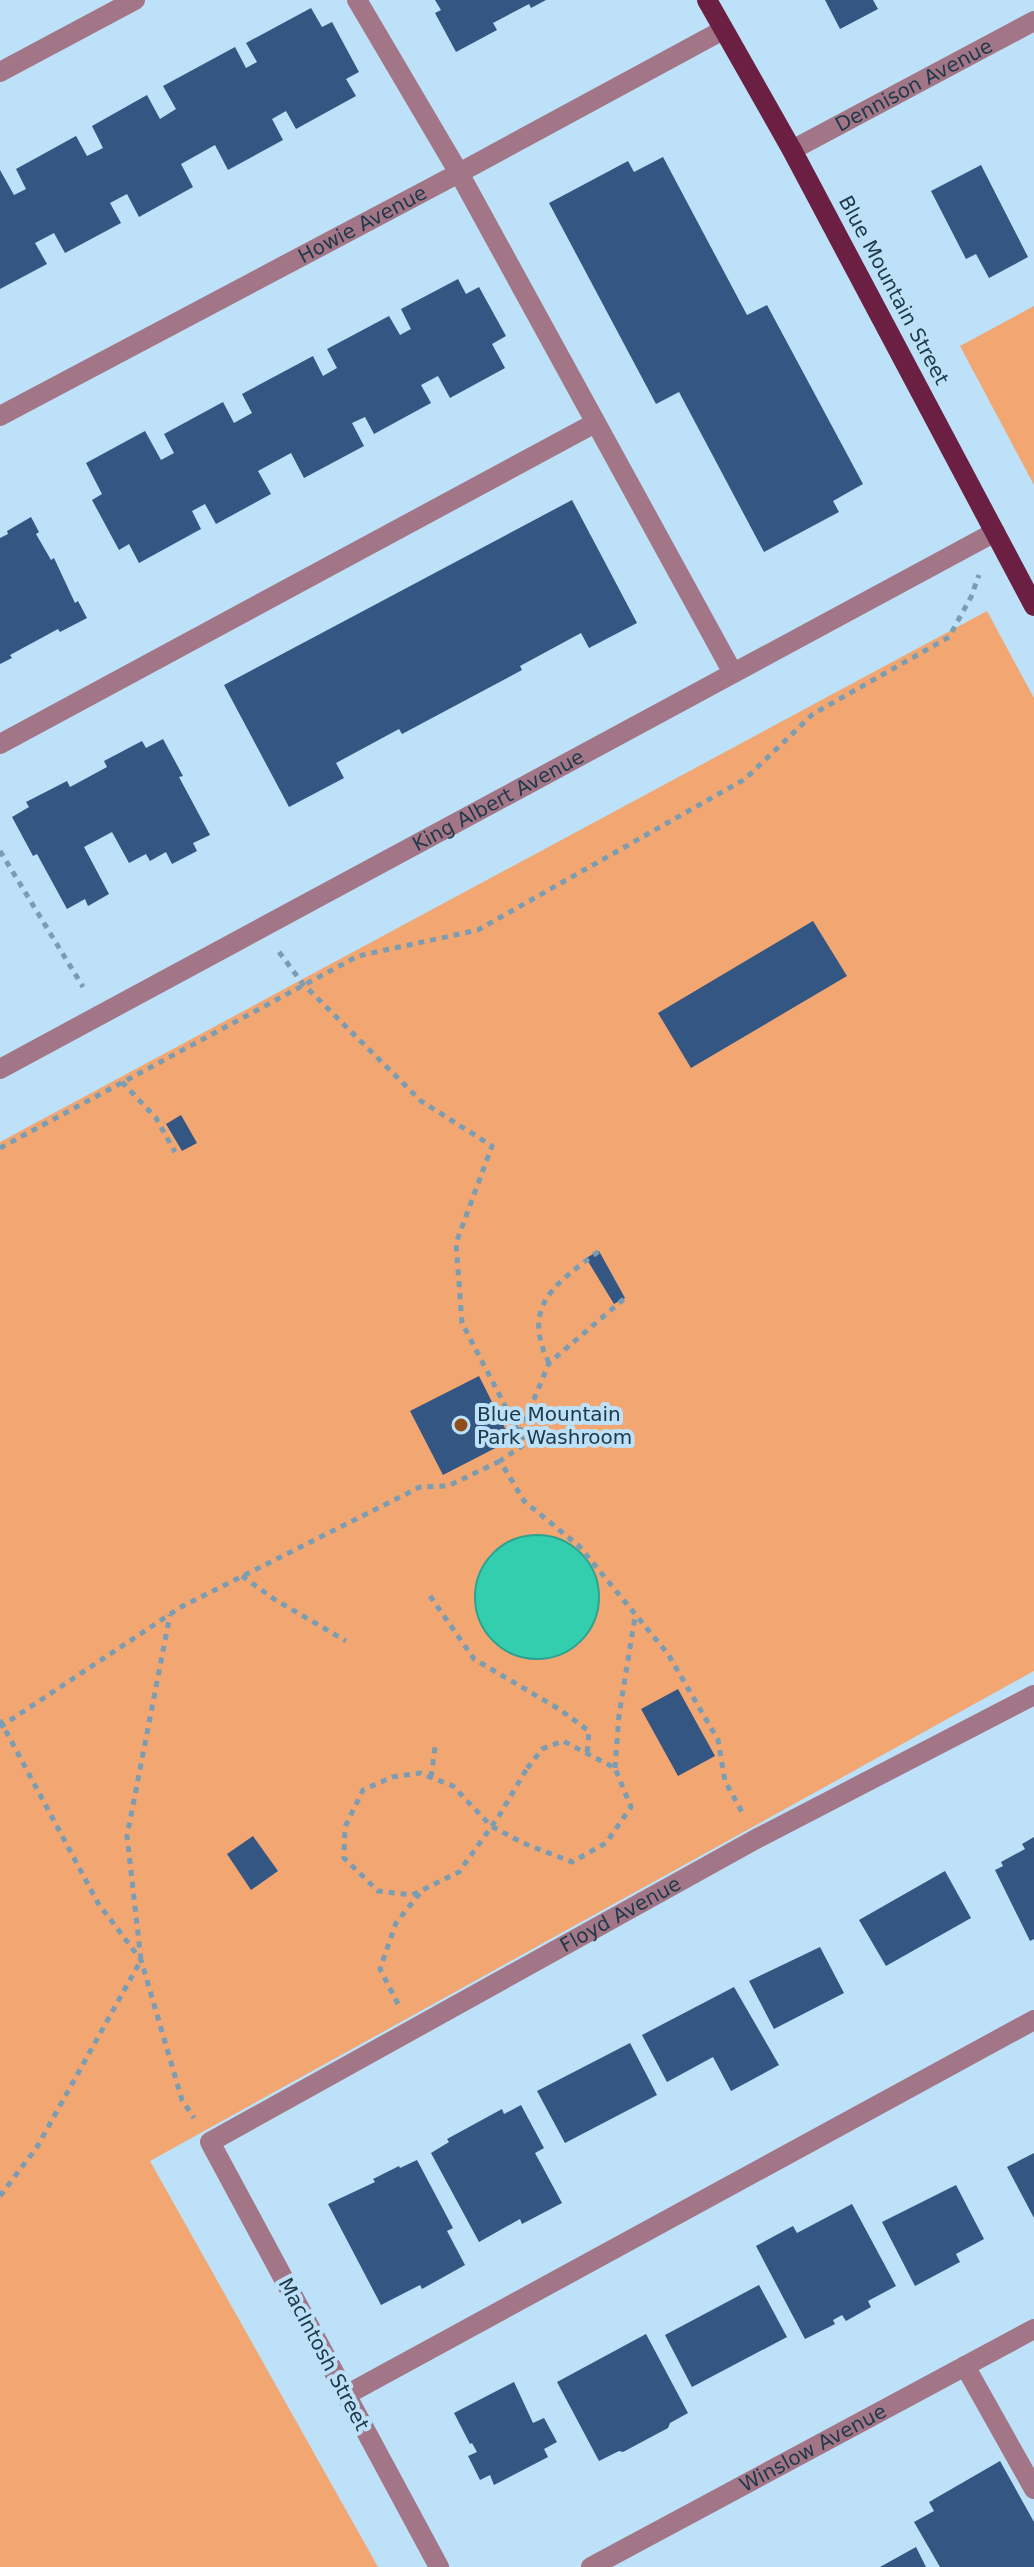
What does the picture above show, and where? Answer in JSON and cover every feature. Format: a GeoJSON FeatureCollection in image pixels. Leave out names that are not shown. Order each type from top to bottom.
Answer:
{"type":"FeatureCollection","features":[{"type":"Feature","properties":{"kind":"main road","name":"Blue Mountain Street"},"geometry":{"type":"LineString","coordinates":[[707,0],[792,150],[1034,606]]}},
{"type":"Feature","properties":{"kind":"street"},"geometry":{"type":"LineString","coordinates":[[0,72],[135,0]]}},
{"type":"Feature","properties":{"kind":"street"},"geometry":{"type":"LineString","coordinates":[[357,0],[459,173],[733,673]]}},
{"type":"Feature","properties":{"kind":"street","name":"Dennison Avenue"},"geometry":{"type":"LineString","coordinates":[[792,150],[1034,21]]}},
{"type":"Feature","properties":{"kind":"street","name":"Howie Avenue"},"geometry":{"type":"LineString","coordinates":[[0,416],[723,30]]}},
{"type":"Feature","properties":{"kind":"street"},"geometry":{"type":"LineString","coordinates":[[0,744],[595,423]]}},
{"type":"Feature","properties":{"kind":"street","name":"King Albert Avenue"},"geometry":{"type":"LineString","coordinates":[[0,1069],[995,532]]}},
{"type":"Feature","properties":{"kind":"street","name":"Floyd Avenue"},"geometry":{"type":"LineString","coordinates":[[210,2142],[756,1839],[1034,1695]]}},
{"type":"Feature","properties":{"kind":"street"},"geometry":{"type":"LineString","coordinates":[[346,2395],[1034,2020]]}},
{"type":"Feature","properties":{"kind":"street","name":"MacIntosh Street"},"geometry":{"type":"LineString","coordinates":[[210,2142],[439,2567]]}},
{"type":"Feature","properties":{"kind":"street","name":"Winslow Avenue"},"geometry":{"type":"LineString","coordinates":[[591,2567],[1034,2329]]}},
{"type":"Feature","properties":{"kind":"street"},"geometry":{"type":"LineString","coordinates":[[965,2366],[1034,2489]]}},
{"type":"Feature","properties":{"kind":"path"},"geometry":{"type":"LineString","coordinates":[[0,1148],[358,956],[478,930],[745,779],[813,714],[949,637],[971,597],[995,532]]}},
{"type":"Feature","properties":{"kind":"path"},"geometry":{"type":"LineString","coordinates":[[0,851],[83,987]]}},
{"type":"Feature","properties":{"kind":"path"},"geometry":{"type":"LineString","coordinates":[[141,1960],[98,1903],[1,1724],[170,1615],[242,1576],[420,1487],[448,1486],[500,1461],[525,1444],[462,1323],[456,1243],[492,1146],[421,1101],[303,984],[262,928]]}},
{"type":"Feature","properties":{"kind":"path"},"geometry":{"type":"LineString","coordinates":[[122,1082],[156,1118],[175,1152]]}},
{"type":"Feature","properties":{"kind":"path"},"geometry":{"type":"LineString","coordinates":[[549,1363],[541,1347],[538,1312],[557,1283],[599,1251]]}},
{"type":"Feature","properties":{"kind":"path"},"geometry":{"type":"LineString","coordinates":[[520,1434],[549,1363],[625,1298]]}},
{"type":"Feature","properties":{"kind":"path"},"geometry":{"type":"LineString","coordinates":[[500,1461],[524,1501],[579,1546],[668,1654],[718,1740],[725,1781],[756,1839]]}},
{"type":"Feature","properties":{"kind":"path"},"geometry":{"type":"LineString","coordinates":[[242,1576],[274,1599],[346,1641]]}},
{"type":"Feature","properties":{"kind":"path"},"geometry":{"type":"LineString","coordinates":[[430,1596],[474,1659],[559,1709],[589,1731],[587,1755]]}},
{"type":"Feature","properties":{"kind":"path"},"geometry":{"type":"LineString","coordinates":[[170,1615],[127,1836],[141,1960],[182,2100],[210,2142]]}},
{"type":"Feature","properties":{"kind":"path"},"geometry":{"type":"LineString","coordinates":[[615,1768],[563,1741],[542,1749],[491,1826],[459,1872],[412,1895],[378,1891],[344,1858],[345,1827],[363,1790],[392,1777],[420,1773],[453,1786],[491,1826],[523,1843],[572,1862],[606,1843],[631,1807],[615,1768],[619,1715],[635,1617]]}},
{"type":"Feature","properties":{"kind":"path"},"geometry":{"type":"LineString","coordinates":[[431,1777],[435,1747]]}},
{"type":"Feature","properties":{"kind":"path"},"geometry":{"type":"LineString","coordinates":[[412,2030],[380,1969],[396,1923],[423,1889]]}},
{"type":"Feature","properties":{"kind":"path"},"geometry":{"type":"LineString","coordinates":[[0,2196],[37,2147],[141,1960]]}},
{"type":"Feature","properties":{"kind":"shaded area"},"geometry":{"type":"Polygon","coordinates":[[[1034,306],[1034,485],[960,346],[1034,306]]]}},
{"type":"Feature","properties":{"kind":"shaded area"},"geometry":{"type":"Polygon","coordinates":[[[987,611],[1034,698],[1034,1671],[150,2161],[378,2567],[0,2567],[0,1142],[987,611]]]}},
{"type":"Feature","properties":{"kind":"shaded area"},"geometry":{"type":"Polygon","coordinates":[[[537,1535],[561,1540],[581,1553],[594,1573],[599,1597],[594,1621],[581,1641],[561,1654],[537,1659],[513,1654],[493,1641],[480,1621],[475,1597],[480,1573],[493,1553],[513,1540],[537,1535]]]}},
{"type":"Feature","properties":{"kind":"building"},"geometry":{"type":"Polygon","coordinates":[[[435,0],[546,0],[531,8],[529,4],[493,23],[497,30],[456,52],[435,13],[441,10],[435,0]]]}},
{"type":"Feature","properties":{"kind":"building"},"geometry":{"type":"Polygon","coordinates":[[[825,0],[873,0],[878,9],[840,29],[825,0]]]}},
{"type":"Feature","properties":{"kind":"building"},"geometry":{"type":"Polygon","coordinates":[[[311,8],[322,27],[332,22],[359,72],[346,79],[356,96],[296,129],[286,111],[272,119],[283,140],[228,170],[215,145],[181,164],[193,187],[139,217],[127,194],[110,203],[121,223],[65,253],[54,233],[35,243],[47,264],[0,289],[0,170],[14,195],[26,189],[16,169],[76,136],[87,156],[103,148],[92,126],[147,95],[160,119],[176,109],[163,86],[235,47],[246,68],[257,62],[246,43],[311,8]]]}},
{"type":"Feature","properties":{"kind":"building"},"geometry":{"type":"Polygon","coordinates":[[[663,157],[747,315],[767,305],[863,484],[833,501],[839,512],[764,552],[679,392],[656,404],[549,203],[628,161],[634,172],[663,157]]]}},
{"type":"Feature","properties":{"kind":"building"},"geometry":{"type":"Polygon","coordinates":[[[981,165],[1028,257],[989,278],[976,254],[966,259],[931,191],[981,165]]]}},
{"type":"Feature","properties":{"kind":"building"},"geometry":{"type":"Polygon","coordinates":[[[458,279],[466,294],[479,287],[506,336],[492,344],[505,368],[450,398],[438,376],[421,385],[431,403],[374,434],[365,417],[352,423],[364,446],[304,478],[291,453],[258,471],[271,494],[216,524],[205,504],[192,511],[201,529],[139,563],[129,544],[119,550],[92,500],[102,494],[86,463],[145,431],[161,460],[174,453],[164,434],[223,402],[234,423],[252,413],[242,394],[313,356],[323,376],[337,368],[327,349],[389,316],[400,335],[411,329],[401,309],[458,279]]]}},
{"type":"Feature","properties":{"kind":"building"},"geometry":{"type":"Polygon","coordinates":[[[572,500],[637,623],[589,648],[581,633],[520,666],[522,670],[402,734],[399,729],[336,763],[344,778],[289,807],[224,685],[572,500]]]}},
{"type":"Feature","properties":{"kind":"building"},"geometry":{"type":"Polygon","coordinates":[[[31,517],[39,532],[36,534],[51,560],[54,558],[75,603],[78,601],[87,618],[60,632],[58,629],[10,655],[12,658],[0,664],[0,538],[31,517]]]}},
{"type":"Feature","properties":{"kind":"building"},"geometry":{"type":"Polygon","coordinates":[[[163,739],[210,835],[193,843],[197,851],[172,864],[166,852],[150,861],[146,854],[129,863],[112,832],[84,847],[109,894],[88,906],[85,899],[67,909],[37,854],[33,856],[12,817],[29,807],[26,802],[67,781],[70,787],[107,767],[104,761],[142,741],[146,748],[163,739]]]}},
{"type":"Feature","properties":{"kind":"building"},"geometry":{"type":"Polygon","coordinates":[[[813,921],[847,976],[691,1068],[658,1013],[813,921]]]}},
{"type":"Feature","properties":{"kind":"building"},"geometry":{"type":"Polygon","coordinates":[[[181,1115],[197,1143],[182,1151],[166,1124],[181,1115]]]}},
{"type":"Feature","properties":{"kind":"building"},"geometry":{"type":"Polygon","coordinates":[[[599,1251],[625,1298],[614,1304],[586,1258],[599,1251]]]}},
{"type":"Feature","properties":{"kind":"building","name":"Blue Mountain Park Washroom"},"geometry":{"type":"Polygon","coordinates":[[[479,1376],[511,1440],[443,1475],[410,1411],[479,1376]]]}},
{"type":"Feature","properties":{"kind":"building"},"geometry":{"type":"Polygon","coordinates":[[[678,1689],[715,1756],[678,1776],[641,1709],[678,1689]]]}},
{"type":"Feature","properties":{"kind":"building"},"geometry":{"type":"Polygon","coordinates":[[[253,1836],[278,1871],[251,1890],[227,1854],[253,1836]]]}},
{"type":"Feature","properties":{"kind":"building"},"geometry":{"type":"Polygon","coordinates":[[[1034,1837],[1034,1939],[1030,1941],[995,1870],[1003,1866],[1001,1862],[1025,1849],[1022,1844],[1034,1837]]]}},
{"type":"Feature","properties":{"kind":"building"},"geometry":{"type":"Polygon","coordinates":[[[945,1871],[971,1918],[886,1966],[859,1920],[945,1871]]]}},
{"type":"Feature","properties":{"kind":"building"},"geometry":{"type":"Polygon","coordinates":[[[820,1947],[844,1993],[774,2029],[749,1981],[820,1947]]]}},
{"type":"Feature","properties":{"kind":"building"},"geometry":{"type":"Polygon","coordinates":[[[734,1987],[779,2065],[731,2091],[713,2057],[667,2082],[642,2035],[734,1987]]]}},
{"type":"Feature","properties":{"kind":"building"},"geometry":{"type":"Polygon","coordinates":[[[630,2043],[657,2095],[565,2143],[537,2091],[630,2043]]]}},
{"type":"Feature","properties":{"kind":"building"},"geometry":{"type":"Polygon","coordinates":[[[521,2105],[544,2148],[535,2153],[562,2203],[522,2224],[520,2219],[479,2242],[431,2153],[449,2142],[447,2139],[502,2109],[504,2114],[521,2105]]]}},
{"type":"Feature","properties":{"kind":"building"},"geometry":{"type":"Polygon","coordinates":[[[1034,2153],[1034,2218],[1007,2167],[1034,2153]]]}},
{"type":"Feature","properties":{"kind":"building"},"geometry":{"type":"Polygon","coordinates":[[[417,2160],[453,2228],[447,2231],[465,2265],[422,2289],[420,2285],[381,2305],[328,2204],[375,2182],[373,2179],[399,2166],[417,2160]]]}},
{"type":"Feature","properties":{"kind":"building"},"geometry":{"type":"Polygon","coordinates":[[[956,2185],[984,2239],[956,2254],[960,2262],[915,2286],[882,2222],[956,2185]]]}},
{"type":"Feature","properties":{"kind":"building"},"geometry":{"type":"Polygon","coordinates":[[[852,2204],[896,2286],[868,2301],[871,2307],[846,2321],[842,2315],[833,2320],[835,2324],[805,2339],[756,2246],[793,2226],[797,2233],[852,2204]]]}},
{"type":"Feature","properties":{"kind":"building"},"geometry":{"type":"Polygon","coordinates":[[[759,2285],[787,2337],[692,2387],[665,2335],[759,2285]]]}},
{"type":"Feature","properties":{"kind":"building"},"geometry":{"type":"Polygon","coordinates":[[[646,2334],[688,2413],[670,2423],[668,2428],[599,2461],[557,2382],[646,2334]]]}},
{"type":"Feature","properties":{"kind":"building"},"geometry":{"type":"Polygon","coordinates":[[[514,2382],[533,2423],[544,2418],[557,2442],[544,2449],[548,2457],[494,2485],[490,2475],[480,2480],[468,2456],[477,2452],[454,2413],[514,2382]]]}},
{"type":"Feature","properties":{"kind":"building"},"geometry":{"type":"Polygon","coordinates":[[[1000,2461],[1034,2522],[1034,2567],[940,2567],[914,2522],[934,2511],[929,2502],[1000,2461]]]}},
{"type":"Feature","properties":{"kind":"building"},"geometry":{"type":"Polygon","coordinates":[[[916,2547],[926,2567],[880,2567],[916,2547]]]}},
{"type":"Feature","properties":{"kind":"place","name":"Blue Mountain Park Washroom"},"geometry":{"type":"Point","coordinates":[461,1425]}}]}
